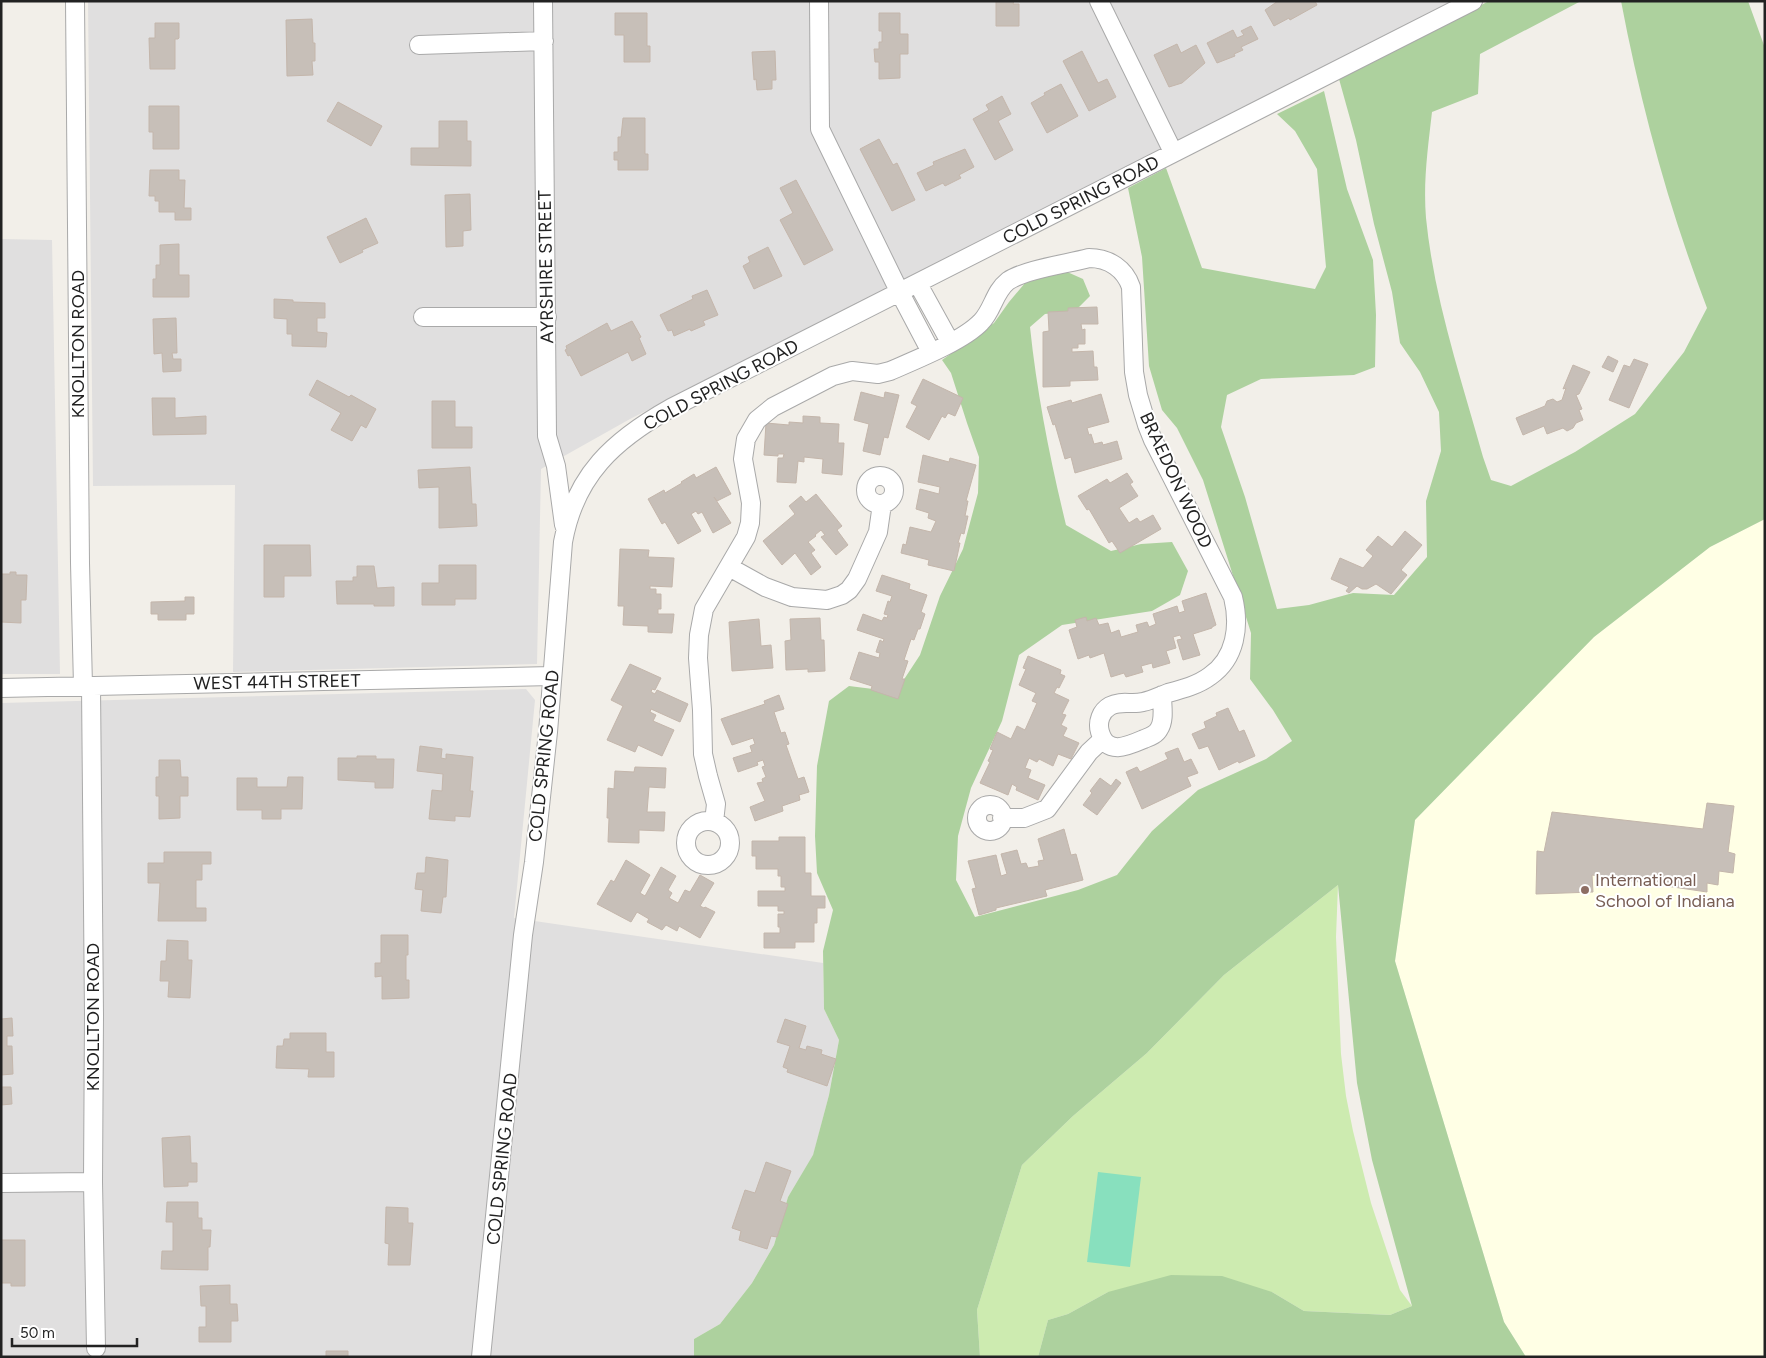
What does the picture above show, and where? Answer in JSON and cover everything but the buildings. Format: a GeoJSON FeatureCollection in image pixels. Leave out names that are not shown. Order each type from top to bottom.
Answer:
{"type":"FeatureCollection","features":[{"type":"Feature","properties":{"kind":"street","name":"KNOLLTON ROAD"},"geometry":{"type":"LineString","coordinates":[[75,1],[80,530],[87,686],[94,1006],[93,1182],[96,1348]]}},
{"type":"Feature","properties":{"kind":"street","name":"AYRSHIRE STREET"},"geometry":{"type":"LineString","coordinates":[[543,1],[548,436],[556,466],[565,530]]}},
{"type":"Feature","properties":{"kind":"street"},"geometry":{"type":"LineString","coordinates":[[819,1],[820,129],[931,352]]}},
{"type":"Feature","properties":{"kind":"street"},"geometry":{"type":"LineString","coordinates":[[1099,1],[1173,152]]}},
{"type":"Feature","properties":{"kind":"street","name":"COLD SPRING ROAD"},"geometry":{"type":"LineString","coordinates":[[481,1357],[523,935],[534,862],[548,732],[561,558],[569,515],[577,497],[594,469],[608,452],[631,433],[671,408],[1473,1]]}},
{"type":"Feature","properties":{"kind":"street"},"geometry":{"type":"LineString","coordinates":[[419,45],[544,41]]}},
{"type":"Feature","properties":{"kind":"street","name":"BRAEDON WOOD"},"geometry":{"type":"LineString","coordinates":[[714,822],[716,804],[703,754],[698,649],[704,609],[746,537],[750,523],[751,508],[744,466],[744,452],[746,439],[756,420],[773,406],[833,376],[852,371],[878,374],[890,371],[931,352],[976,327],[985,317],[1000,290],[1007,282],[1023,274],[1090,258],[1108,261],[1122,271],[1129,281],[1133,294],[1132,356],[1142,410],[1153,440],[1234,598],[1237,623],[1233,645],[1226,660],[1209,677],[1195,685],[1162,696]]}},
{"type":"Feature","properties":{"kind":"street"},"geometry":{"type":"LineString","coordinates":[[918,284],[950,342]]}},
{"type":"Feature","properties":{"kind":"street"},"geometry":{"type":"LineString","coordinates":[[423,317],[547,317]]}},
{"type":"Feature","properties":{"kind":"street"},"geometry":{"type":"LineString","coordinates":[[729,567],[765,587],[792,598],[827,600],[842,595],[858,579],[878,532],[882,504]]}},
{"type":"Feature","properties":{"kind":"street","name":"WEST 44TH STREET"},"geometry":{"type":"LineString","coordinates":[[1,688],[552,676]]}},
{"type":"Feature","properties":{"kind":"street"},"geometry":{"type":"LineString","coordinates":[[1162,696],[1162,723],[1156,733],[1126,748],[1112,746],[1103,739],[1099,721],[1102,712],[1109,706],[1120,703],[1140,703],[1162,696]]}},
{"type":"Feature","properties":{"kind":"street"},"geometry":{"type":"LineString","coordinates":[[1002,818],[1024,818],[1047,809],[1089,752],[1103,739]]}},
{"type":"Feature","properties":{"kind":"street"},"geometry":{"type":"LineString","coordinates":[[1,1183],[93,1182]]}},
{"type":"Feature","properties":{"kind":"shaded area"},"geometry":{"type":"Polygon","coordinates":[[[88,1],[1454,1],[630,419],[541,469],[537,664],[233,672],[235,485],[93,486],[88,1]]]}},
{"type":"Feature","properties":{"kind":"shaded area"},"geometry":{"type":"Polygon","coordinates":[[[1,239],[52,240],[60,674],[1,674],[1,239]]]}},
{"type":"Feature","properties":{"kind":"shaded area","name":"International School of Indiana"},"geometry":{"type":"Polygon","coordinates":[[[1765,519],[1765,1357],[1526,1357],[1504,1322],[1395,961],[1415,820],[1594,637],[1710,547],[1765,519]]]}},
{"type":"Feature","properties":{"kind":"shaded area"},"geometry":{"type":"Polygon","coordinates":[[[526,689],[535,700],[514,918],[823,963],[824,1009],[839,1040],[829,1095],[813,1156],[788,1197],[774,1245],[752,1283],[720,1324],[694,1339],[694,1357],[1,1357],[1,703],[526,689]]]}},
{"type":"Feature","properties":{"kind":"green space"},"geometry":{"type":"Polygon","coordinates":[[[1489,1],[1581,1],[1480,54],[1478,94],[1432,112],[1426,165],[1425,205],[1435,278],[1457,368],[1491,480],[1511,486],[1575,452],[1635,414],[1684,352],[1707,308],[1680,233],[1657,157],[1621,1],[1748,1],[1765,48],[1765,519],[1710,547],[1594,637],[1415,820],[1395,961],[1504,1322],[1526,1357],[1038,1357],[1048,1320],[1068,1314],[1108,1292],[1171,1275],[1222,1276],[1272,1292],[1304,1311],[1390,1315],[1412,1306],[1372,1160],[1357,1083],[1338,885],[1224,975],[1147,1053],[1073,1116],[1022,1165],[977,1310],[980,1357],[694,1357],[694,1339],[720,1324],[752,1283],[774,1245],[788,1197],[813,1155],[829,1095],[839,1040],[824,1009],[823,951],[833,910],[817,873],[815,836],[817,766],[829,701],[849,686],[889,691],[901,684],[920,655],[940,596],[963,549],[978,493],[979,457],[951,373],[942,360],[994,323],[1025,283],[1065,271],[1083,279],[1090,296],[1075,311],[1045,314],[1030,327],[1036,377],[1066,525],[1111,551],[1141,544],[1172,542],[1188,571],[1180,595],[1152,611],[1062,625],[1019,655],[1002,721],[971,788],[958,836],[956,880],[975,917],[1078,890],[1117,875],[1152,831],[1198,790],[1266,759],[1292,741],[1273,710],[1250,679],[1251,633],[1203,480],[1177,428],[1162,410],[1149,366],[1142,257],[1128,188],[1166,168],[1202,268],[1315,289],[1326,267],[1317,169],[1295,131],[1277,114],[1324,91],[1347,189],[1373,260],[1376,315],[1375,367],[1354,375],[1261,379],[1227,395],[1221,427],[1245,497],[1277,609],[1309,605],[1353,593],[1394,595],[1427,557],[1426,501],[1441,451],[1439,412],[1420,372],[1400,343],[1392,292],[1374,224],[1356,140],[1339,79],[1489,1]]]}},
{"type":"Feature","properties":{"kind":"green space"},"geometry":{"type":"Polygon","coordinates":[[[1338,885],[1336,937],[1341,1054],[1346,1096],[1371,1203],[1400,1290],[1412,1306],[1390,1315],[1304,1311],[1272,1292],[1108,1292],[1068,1314],[1048,1320],[1038,1357],[980,1357],[977,1310],[1022,1165],[1073,1116],[1147,1053],[1224,975],[1338,885]]]}},
{"type":"Feature","properties":{"kind":"green space"},"geometry":{"type":"Polygon","coordinates":[[[1098,1172],[1141,1177],[1130,1267],[1087,1262],[1098,1172]]]}},
{"type":"Feature","properties":{"kind":"place","name":"International School of Indiana"},"geometry":{"type":"Point","coordinates":[1585,890]}}]}
